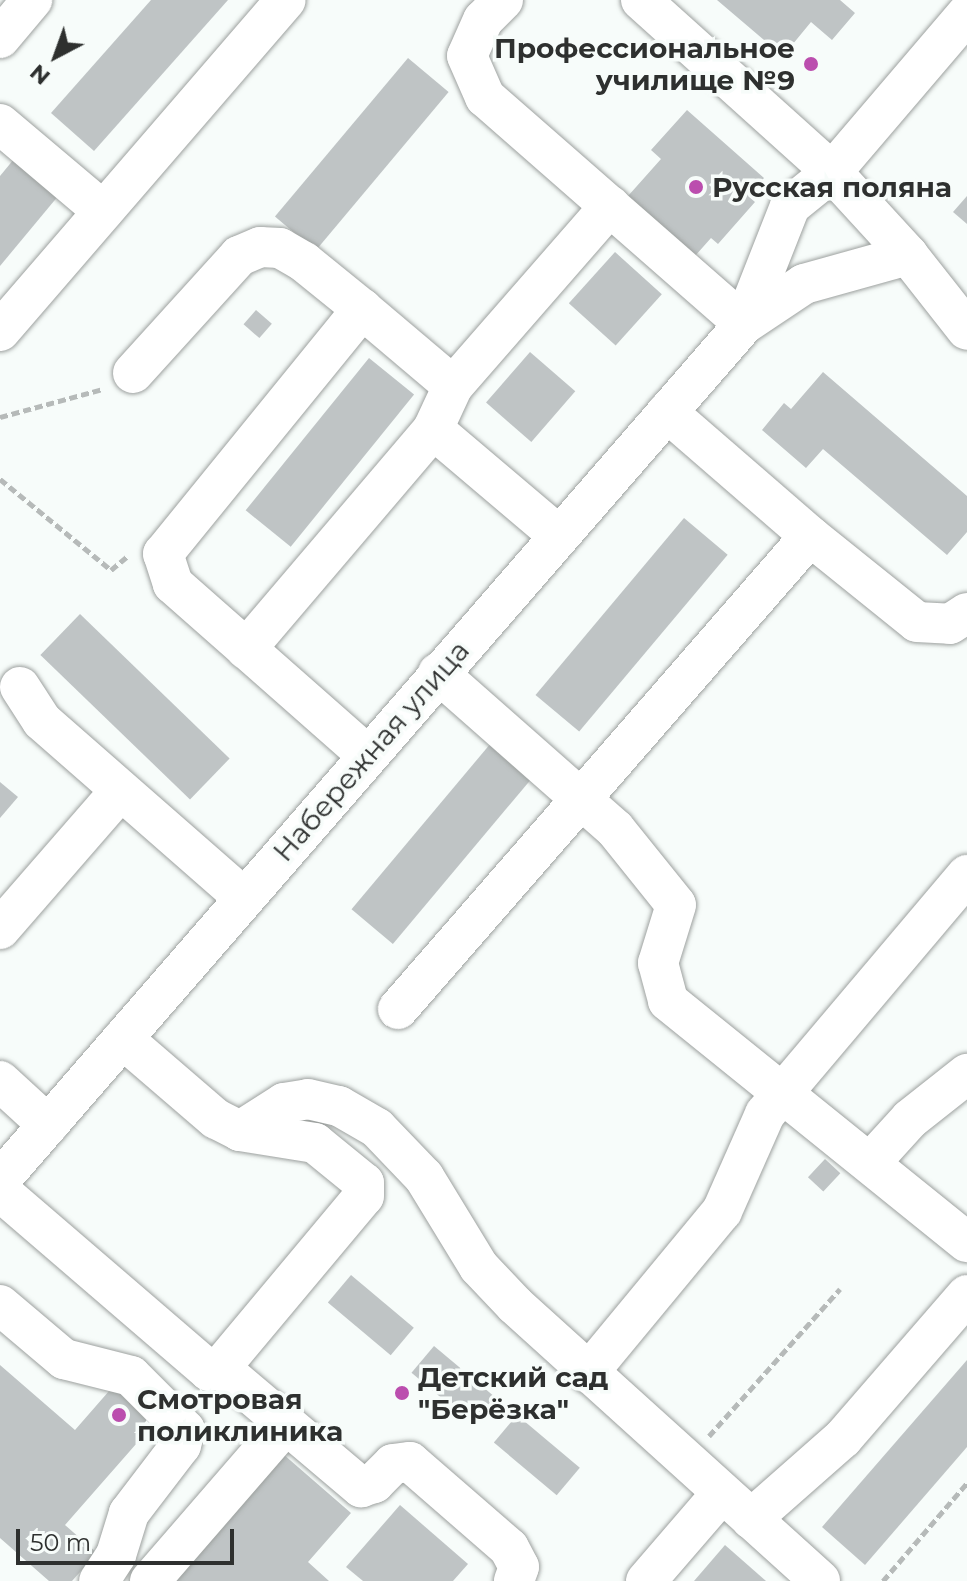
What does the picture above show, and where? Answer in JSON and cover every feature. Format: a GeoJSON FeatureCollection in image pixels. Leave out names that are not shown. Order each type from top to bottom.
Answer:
{"type":"FeatureCollection","features":[{"type":"Feature","properties":{"kind":"street"},"geometry":{"type":"LineString","coordinates":[[0,331],[286,0]]}},
{"type":"Feature","properties":{"kind":"street"},"geometry":{"type":"LineString","coordinates":[[503,0],[472,38],[467,56],[471,76],[485,97],[744,324]]}},
{"type":"Feature","properties":{"kind":"street"},"geometry":{"type":"LineString","coordinates":[[641,0],[832,172],[908,255],[967,330]]}},
{"type":"Feature","properties":{"kind":"street","name":"Набережная улица"},"geometry":{"type":"LineString","coordinates":[[744,324],[781,222],[806,190],[832,172],[965,21]]}},
{"type":"Feature","properties":{"kind":"street"},"geometry":{"type":"LineString","coordinates":[[0,124],[103,211]]}},
{"type":"Feature","properties":{"kind":"street"},"geometry":{"type":"LineString","coordinates":[[246,649],[433,429],[453,386],[610,206]]}},
{"type":"Feature","properties":{"kind":"street"},"geometry":{"type":"LineString","coordinates":[[133,373],[239,256],[260,247],[280,248],[304,262],[453,386]]}},
{"type":"Feature","properties":{"kind":"street","name":"Набережная улица"},"geometry":{"type":"LineString","coordinates":[[0,1180],[744,324],[804,284],[908,255]]}},
{"type":"Feature","properties":{"kind":"street"},"geometry":{"type":"LineString","coordinates":[[362,309],[163,554],[173,584],[367,755]]}},
{"type":"Feature","properties":{"kind":"street"},"geometry":{"type":"LineString","coordinates":[[667,412],[810,536],[917,622],[950,624],[967,613]]}},
{"type":"Feature","properties":{"kind":"street"},"geometry":{"type":"LineString","coordinates":[[433,429],[558,535]]}},
{"type":"Feature","properties":{"kind":"street"},"geometry":{"type":"LineString","coordinates":[[398,1009],[810,536]]}},
{"type":"Feature","properties":{"kind":"street"},"geometry":{"type":"LineString","coordinates":[[438,673],[583,799],[642,859],[676,905],[658,963],[668,1001],[967,1242]]}},
{"type":"Feature","properties":{"kind":"street"},"geometry":{"type":"LineString","coordinates":[[20,687],[42,721],[244,898]]}},
{"type":"Feature","properties":{"kind":"street"},"geometry":{"type":"LineString","coordinates":[[0,929],[120,791]]}},
{"type":"Feature","properties":{"kind":"street"},"geometry":{"type":"LineString","coordinates":[[588,1373],[722,1211],[750,1140],[782,1092],[967,875]]}},
{"type":"Feature","properties":{"kind":"street"},"geometry":{"type":"LineString","coordinates":[[0,1191],[209,1371],[220,1368],[364,1196],[364,1183],[315,1143],[240,1131],[216,1119],[123,1039]]}},
{"type":"Feature","properties":{"kind":"street"},"geometry":{"type":"LineString","coordinates":[[870,1163],[910,1119],[967,1074]]}},
{"type":"Feature","properties":{"kind":"street"},"geometry":{"type":"LineString","coordinates":[[0,1081],[48,1125]]}},
{"type":"Feature","properties":{"kind":"street"},"geometry":{"type":"LineString","coordinates":[[240,1131],[284,1103],[308,1099],[362,1117],[401,1149],[424,1177],[479,1267],[588,1373],[736,1506],[807,1577]]}},
{"type":"Feature","properties":{"kind":"street"},"geometry":{"type":"LineString","coordinates":[[646,1581],[736,1506],[843,1438],[967,1295]]}},
{"type":"Feature","properties":{"kind":"street"},"geometry":{"type":"LineString","coordinates":[[0,1305],[64,1359],[131,1376],[185,1430],[181,1445],[129,1513],[116,1555],[99,1581]]}},
{"type":"Feature","properties":{"kind":"street"},"geometry":{"type":"LineString","coordinates":[[220,1368],[361,1487],[374,1483],[393,1464],[410,1462],[509,1548],[519,1567],[514,1581]]}},
{"type":"Feature","properties":{"kind":"street"},"geometry":{"type":"LineString","coordinates":[[150,1581],[285,1425]]}},
{"type":"Feature","properties":{"kind":"path"},"geometry":{"type":"LineString","coordinates":[[0,417],[119,385],[133,373]]}},
{"type":"Feature","properties":{"kind":"path"},"geometry":{"type":"LineString","coordinates":[[0,479],[111,570],[141,544]]}},
{"type":"Feature","properties":{"kind":"path"},"geometry":{"type":"LineString","coordinates":[[687,1461],[840,1289]]}},
{"type":"Feature","properties":{"kind":"path"},"geometry":{"type":"LineString","coordinates":[[883,1581],[967,1483]]}},
{"type":"Feature","properties":{"kind":"building"},"geometry":{"type":"Polygon","coordinates":[[[151,0],[228,0],[94,151],[51,113],[151,0]]]}},
{"type":"Feature","properties":{"kind":"building"},"geometry":{"type":"Polygon","coordinates":[[[717,0],[840,0],[855,13],[832,40],[811,22],[783,56],[717,0]]]}},
{"type":"Feature","properties":{"kind":"building"},"geometry":{"type":"Polygon","coordinates":[[[408,58],[449,92],[316,251],[275,217],[408,58]]]}},
{"type":"Feature","properties":{"kind":"building","name":"Русская поляна"},"geometry":{"type":"Polygon","coordinates":[[[687,110],[764,178],[748,196],[755,202],[718,244],[711,238],[687,265],[620,205],[661,159],[651,150],[687,110]]]}},
{"type":"Feature","properties":{"kind":"building"},"geometry":{"type":"Polygon","coordinates":[[[14,159],[59,195],[0,266],[0,176],[14,159]]]}},
{"type":"Feature","properties":{"kind":"building"},"geometry":{"type":"Polygon","coordinates":[[[967,196],[967,224],[953,212],[967,196]]]}},
{"type":"Feature","properties":{"kind":"building"},"geometry":{"type":"Polygon","coordinates":[[[615,252],[662,294],[616,345],[569,303],[615,252]]]}},
{"type":"Feature","properties":{"kind":"building"},"geometry":{"type":"Polygon","coordinates":[[[256,310],[272,324],[259,338],[244,324],[256,310]]]}},
{"type":"Feature","properties":{"kind":"building"},"geometry":{"type":"Polygon","coordinates":[[[530,352],[575,391],[531,442],[486,403],[530,352]]]}},
{"type":"Feature","properties":{"kind":"building"},"geometry":{"type":"Polygon","coordinates":[[[369,358],[414,395],[291,547],[246,510],[369,358]]]}},
{"type":"Feature","properties":{"kind":"building"},"geometry":{"type":"Polygon","coordinates":[[[823,372],[967,496],[967,532],[947,555],[823,449],[806,468],[762,430],[784,403],[791,409],[823,372]]]}},
{"type":"Feature","properties":{"kind":"building"},"geometry":{"type":"Polygon","coordinates":[[[684,518],[728,555],[579,732],[536,695],[684,518]]]}},
{"type":"Feature","properties":{"kind":"building"},"geometry":{"type":"Polygon","coordinates":[[[80,614],[230,758],[190,799],[40,655],[80,614]]]}},
{"type":"Feature","properties":{"kind":"building"},"geometry":{"type":"Polygon","coordinates":[[[491,743],[532,778],[393,944],[352,909],[491,743]]]}},
{"type":"Feature","properties":{"kind":"building"},"geometry":{"type":"Polygon","coordinates":[[[0,782],[18,797],[0,818],[0,782]]]}},
{"type":"Feature","properties":{"kind":"building"},"geometry":{"type":"Polygon","coordinates":[[[825,1159],[840,1173],[823,1192],[808,1177],[825,1159]]]}},
{"type":"Feature","properties":{"kind":"building"},"geometry":{"type":"Polygon","coordinates":[[[351,1275],[414,1328],[391,1355],[328,1303],[351,1275]]]}},
{"type":"Feature","properties":{"kind":"building"},"geometry":{"type":"Polygon","coordinates":[[[434,1346],[498,1399],[475,1426],[412,1373],[434,1346]]]}},
{"type":"Feature","properties":{"kind":"building"},"geometry":{"type":"Polygon","coordinates":[[[967,1360],[967,1447],[865,1565],[822,1527],[967,1360]]]}},
{"type":"Feature","properties":{"kind":"building"},"geometry":{"type":"Polygon","coordinates":[[[0,1365],[75,1430],[116,1383],[158,1419],[65,1525],[97,1553],[72,1581],[49,1581],[0,1538],[0,1365]]]}},
{"type":"Feature","properties":{"kind":"building"},"geometry":{"type":"Polygon","coordinates":[[[517,1415],[580,1468],[557,1495],[494,1443],[517,1415]]]}},
{"type":"Feature","properties":{"kind":"building"},"geometry":{"type":"Polygon","coordinates":[[[283,1454],[351,1513],[308,1562],[329,1581],[174,1581],[283,1454]]]}},
{"type":"Feature","properties":{"kind":"building"},"geometry":{"type":"Polygon","coordinates":[[[400,1505],[468,1564],[453,1581],[363,1581],[346,1567],[400,1505]]]}},
{"type":"Feature","properties":{"kind":"building"},"geometry":{"type":"Polygon","coordinates":[[[725,1545],[766,1581],[694,1581],[725,1545]]]}},
{"type":"Feature","properties":{"kind":"place","name":"Профессиональное училище №9"},"geometry":{"type":"Point","coordinates":[811,64]}},
{"type":"Feature","properties":{"kind":"place","name":"Русская поляна"},"geometry":{"type":"Point","coordinates":[696,187]}},
{"type":"Feature","properties":{"kind":"place","name":"Детский сад \"Берёзка\""},"geometry":{"type":"Point","coordinates":[402,1393]}},
{"type":"Feature","properties":{"kind":"place","name":"Смотровая поликлиника"},"geometry":{"type":"Point","coordinates":[119,1415]}}]}
